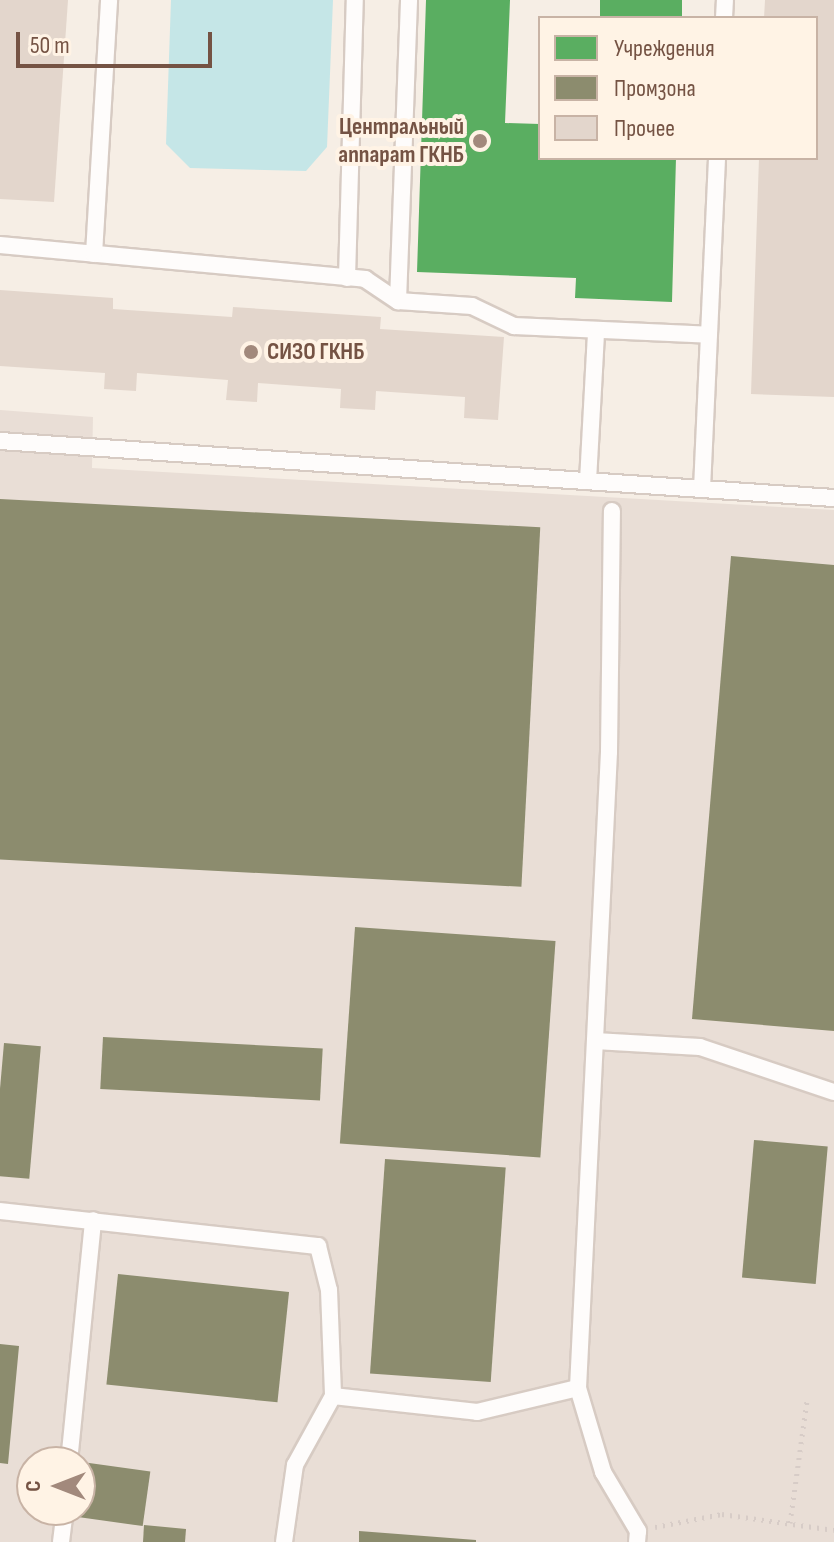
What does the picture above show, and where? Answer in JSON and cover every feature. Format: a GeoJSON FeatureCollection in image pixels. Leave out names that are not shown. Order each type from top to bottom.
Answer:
{"type":"FeatureCollection","features":[{"type":"Feature","properties":{"kind":"lane"},"geometry":{"type":"LineString","coordinates":[[94,254],[109,0]]}},
{"type":"Feature","properties":{"kind":"lane"},"geometry":{"type":"LineString","coordinates":[[347,278],[355,0]]}},
{"type":"Feature","properties":{"kind":"lane"},"geometry":{"type":"LineString","coordinates":[[398,301],[409,0]]}},
{"type":"Feature","properties":{"kind":"lane"},"geometry":{"type":"LineString","coordinates":[[702,489],[717,160]]}},
{"type":"Feature","properties":{"kind":"lane"},"geometry":{"type":"LineString","coordinates":[[0,245],[365,279],[398,301],[472,306],[514,326],[709,335]]}},
{"type":"Feature","properties":{"kind":"lane"},"geometry":{"type":"LineString","coordinates":[[588,481],[596,331]]}},
{"type":"Feature","properties":{"kind":"lane"},"geometry":{"type":"LineString","coordinates":[[0,441],[834,498]]}},
{"type":"Feature","properties":{"kind":"lane"},"geometry":{"type":"LineString","coordinates":[[612,511],[595,1041],[578,1388],[603,1472],[638,1537]]}},
{"type":"Feature","properties":{"kind":"lane"},"geometry":{"type":"LineString","coordinates":[[595,1041],[700,1047],[834,1092]]}},
{"type":"Feature","properties":{"kind":"lane"},"geometry":{"type":"LineString","coordinates":[[0,1211],[318,1246],[329,1290],[333,1396],[295,1465],[284,1542]]}},
{"type":"Feature","properties":{"kind":"lane"},"geometry":{"type":"LineString","coordinates":[[71,1446],[93,1220]]}},
{"type":"Feature","properties":{"kind":"lane"},"geometry":{"type":"LineString","coordinates":[[333,1396],[477,1412],[578,1388]]}},
{"type":"Feature","properties":{"kind":"path"},"geometry":{"type":"LineString","coordinates":[[790,1523],[807,1400]]}},
{"type":"Feature","properties":{"kind":"path"},"geometry":{"type":"LineString","coordinates":[[638,1537],[722,1514],[834,1530]]}},
{"type":"Feature","properties":{"kind":"shaded area"},"geometry":{"type":"Polygon","coordinates":[[[0,410],[93,417],[92,468],[834,510],[834,1542],[0,1542],[0,410]]]}},
{"type":"Feature","properties":{"kind":"water"},"geometry":{"type":"Polygon","coordinates":[[[171,0],[333,0],[327,147],[306,171],[190,168],[166,144],[171,0]]]}},
{"type":"Feature","properties":{"kind":"building: Учреждения","name":"Центральный аппарат ГКНБ"},"geometry":{"type":"Polygon","coordinates":[[[426,0],[510,0],[505,123],[538,124],[538,160],[676,160],[672,302],[575,298],[576,278],[417,272],[426,0]]]}},
{"type":"Feature","properties":{"kind":"building: Учреждения"},"geometry":{"type":"Polygon","coordinates":[[[600,0],[682,0],[682,16],[600,16],[600,0]]]}},
{"type":"Feature","properties":{"kind":"building: Промзона"},"geometry":{"type":"Polygon","coordinates":[[[0,499],[540,527],[521,887],[0,859],[0,499]]]}},
{"type":"Feature","properties":{"kind":"building: Промзона"},"geometry":{"type":"Polygon","coordinates":[[[731,556],[834,565],[834,1031],[692,1019],[731,556]]]}},
{"type":"Feature","properties":{"kind":"building: Промзона"},"geometry":{"type":"Polygon","coordinates":[[[355,927],[556,941],[540,1157],[340,1143],[355,927]]]}},
{"type":"Feature","properties":{"kind":"building: Промзона"},"geometry":{"type":"Polygon","coordinates":[[[103,1037],[323,1049],[320,1100],[100,1089],[103,1037]]]}},
{"type":"Feature","properties":{"kind":"building: Промзона"},"geometry":{"type":"Polygon","coordinates":[[[4,1043],[41,1046],[29,1179],[0,1176],[0,1089],[4,1043]]]}},
{"type":"Feature","properties":{"kind":"building: Промзона"},"geometry":{"type":"Polygon","coordinates":[[[754,1140],[828,1146],[816,1284],[742,1277],[754,1140]]]}},
{"type":"Feature","properties":{"kind":"building: Промзона"},"geometry":{"type":"Polygon","coordinates":[[[385,1159],[506,1167],[491,1382],[370,1373],[385,1159]]]}},
{"type":"Feature","properties":{"kind":"building: Промзона"},"geometry":{"type":"Polygon","coordinates":[[[118,1274],[289,1292],[277,1402],[106,1384],[118,1274]]]}},
{"type":"Feature","properties":{"kind":"building: Промзона"},"geometry":{"type":"Polygon","coordinates":[[[0,1344],[19,1346],[8,1464],[0,1463],[0,1344]]]}},
{"type":"Feature","properties":{"kind":"building: Промзона"},"geometry":{"type":"Polygon","coordinates":[[[96,1464],[150,1472],[143,1526],[96,1520],[96,1464]]]}},
{"type":"Feature","properties":{"kind":"building: Промзона"},"geometry":{"type":"Polygon","coordinates":[[[144,1525],[186,1529],[185,1542],[143,1542],[144,1525]]]}},
{"type":"Feature","properties":{"kind":"building: Промзона"},"geometry":{"type":"Polygon","coordinates":[[[359,1531],[476,1540],[476,1542],[359,1542],[359,1531]]]}},
{"type":"Feature","properties":{"kind":"building: Прочее"},"geometry":{"type":"Polygon","coordinates":[[[0,0],[68,0],[54,202],[0,199],[0,0]]]}},
{"type":"Feature","properties":{"kind":"building: Прочее"},"geometry":{"type":"Polygon","coordinates":[[[765,0],[834,0],[834,397],[751,394],[759,160],[818,160],[818,16],[764,16],[765,0]]]}},
{"type":"Feature","properties":{"kind":"building: Прочее","name":"СИЗО ГКНБ"},"geometry":{"type":"Polygon","coordinates":[[[0,290],[113,298],[113,309],[232,317],[233,307],[381,317],[380,329],[504,337],[498,420],[464,418],[465,397],[376,391],[375,410],[340,408],[341,389],[258,383],[257,402],[226,400],[228,380],[137,373],[136,391],[104,389],[105,373],[0,366],[0,290]]]}},
{"type":"Feature","properties":{"kind":"place","name":"Центральный аппарат ГКНБ"},"geometry":{"type":"Point","coordinates":[480,141]}},
{"type":"Feature","properties":{"kind":"place","name":"СИЗО ГКНБ"},"geometry":{"type":"Point","coordinates":[251,352]}}]}
